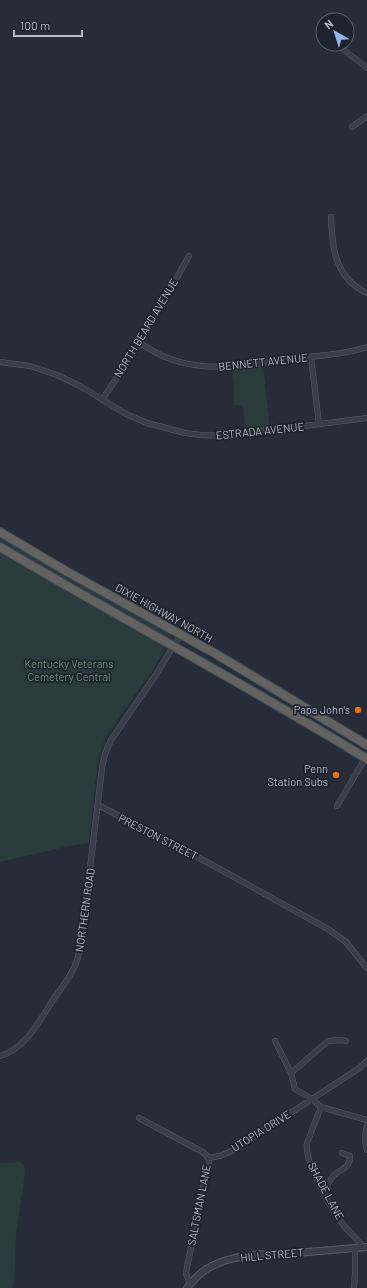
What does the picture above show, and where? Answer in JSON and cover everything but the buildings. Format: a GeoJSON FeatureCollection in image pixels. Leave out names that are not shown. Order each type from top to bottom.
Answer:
{"type":"FeatureCollection","features":[{"type":"Feature","properties":{"kind":"highway","name":"DIXIE HIGHWAY NORTH"},"geometry":{"type":"LineString","coordinates":[[0,532],[66,571],[254,676],[367,745]]}},
{"type":"Feature","properties":{"kind":"highway"},"geometry":{"type":"LineString","coordinates":[[0,547],[366,757]]}},
{"type":"Feature","properties":{"kind":"street"},"geometry":{"type":"LineString","coordinates":[[347,52],[367,68]]}},
{"type":"Feature","properties":{"kind":"street"},"geometry":{"type":"LineString","coordinates":[[352,127],[367,116]]}},
{"type":"Feature","properties":{"kind":"street"},"geometry":{"type":"LineString","coordinates":[[331,217],[333,246],[338,264],[348,279],[367,293]]}},
{"type":"Feature","properties":{"kind":"street","name":"NORTH BEARD AVENUE"},"geometry":{"type":"LineString","coordinates":[[102,400],[140,343],[190,256]]}},
{"type":"Feature","properties":{"kind":"street","name":"BENNETT AVENUE"},"geometry":{"type":"LineString","coordinates":[[140,343],[169,358],[193,365],[210,367],[257,364],[345,352],[367,347]]}},
{"type":"Feature","properties":{"kind":"street"},"geometry":{"type":"LineString","coordinates":[[311,357],[319,424]]}},
{"type":"Feature","properties":{"kind":"street","name":"ESTRADA AVENUE"},"geometry":{"type":"LineString","coordinates":[[0,362],[30,366],[57,375],[80,386],[126,414],[147,423],[174,431],[201,435],[226,436],[367,418]]}},
{"type":"Feature","properties":{"kind":"street"},"geometry":{"type":"LineString","coordinates":[[98,806],[102,768],[105,754],[111,740],[156,676],[181,634]]}},
{"type":"Feature","properties":{"kind":"street"},"geometry":{"type":"LineString","coordinates":[[337,806],[366,757]]}},
{"type":"Feature","properties":{"kind":"street","name":"PRESTON STREET"},"geometry":{"type":"LineString","coordinates":[[98,806],[205,861],[328,929],[346,942],[367,968]]}},
{"type":"Feature","properties":{"kind":"street","name":"NORTHERN ROAD"},"geometry":{"type":"LineString","coordinates":[[0,1056],[10,1052],[28,1036],[76,964],[80,950],[98,806]]}},
{"type":"Feature","properties":{"kind":"street"},"geometry":{"type":"LineString","coordinates":[[275,1041],[291,1073],[295,1089],[312,1099],[321,1107],[367,1120]]}},
{"type":"Feature","properties":{"kind":"street"},"geometry":{"type":"LineString","coordinates":[[291,1073],[328,1041],[346,1041]]}},
{"type":"Feature","properties":{"kind":"street","name":"UTOPIA DRIVE"},"geometry":{"type":"LineString","coordinates":[[208,1158],[220,1156],[234,1150],[358,1069],[367,1060]]}},
{"type":"Feature","properties":{"kind":"street","name":"SHADE LANE"},"geometry":{"type":"LineString","coordinates":[[321,1107],[306,1148],[312,1170],[343,1225],[365,1247]]}},
{"type":"Feature","properties":{"kind":"street","name":"SALTSMAN LANE"},"geometry":{"type":"LineString","coordinates":[[139,1118],[206,1154],[208,1158],[209,1162],[207,1177],[200,1197],[187,1267],[186,1274],[188,1286]]}},
{"type":"Feature","properties":{"kind":"street"},"geometry":{"type":"LineString","coordinates":[[367,1126],[365,1133],[367,1150]]}},
{"type":"Feature","properties":{"kind":"street"},"geometry":{"type":"LineString","coordinates":[[324,1192],[334,1175],[344,1168],[350,1161],[350,1156],[342,1153]]}},
{"type":"Feature","properties":{"kind":"street","name":"HILL STREET"},"geometry":{"type":"LineString","coordinates":[[188,1286],[196,1276],[211,1266],[230,1259],[260,1255],[365,1247]]}},
{"type":"Feature","properties":{"kind":"street"},"geometry":{"type":"LineString","coordinates":[[354,1288],[355,1248]]}},
{"type":"Feature","properties":{"kind":"green space"},"geometry":{"type":"Polygon","coordinates":[[[263,366],[270,428],[245,431],[243,406],[234,405],[234,382],[232,370],[263,366]]]}},
{"type":"Feature","properties":{"kind":"green space"},"geometry":{"type":"Polygon","coordinates":[[[0,536],[169,631],[171,634],[170,638],[51,573],[0,543],[0,536]]]}},
{"type":"Feature","properties":{"kind":"green space","name":"Kentucky Veterans Cemetery Central"},"geometry":{"type":"Polygon","coordinates":[[[0,552],[82,600],[163,644],[165,647],[156,665],[106,736],[98,758],[89,843],[69,846],[0,862],[0,552]]]}},
{"type":"Feature","properties":{"kind":"green space"},"geometry":{"type":"Polygon","coordinates":[[[21,1162],[24,1165],[25,1174],[16,1235],[13,1288],[0,1288],[0,1163],[21,1162]]]}},
{"type":"Feature","properties":{"kind":"place","name":"Papa John's"},"geometry":{"type":"Point","coordinates":[358,710]}},
{"type":"Feature","properties":{"kind":"place","name":"Penn Station Subs"},"geometry":{"type":"Point","coordinates":[336,775]}}]}
